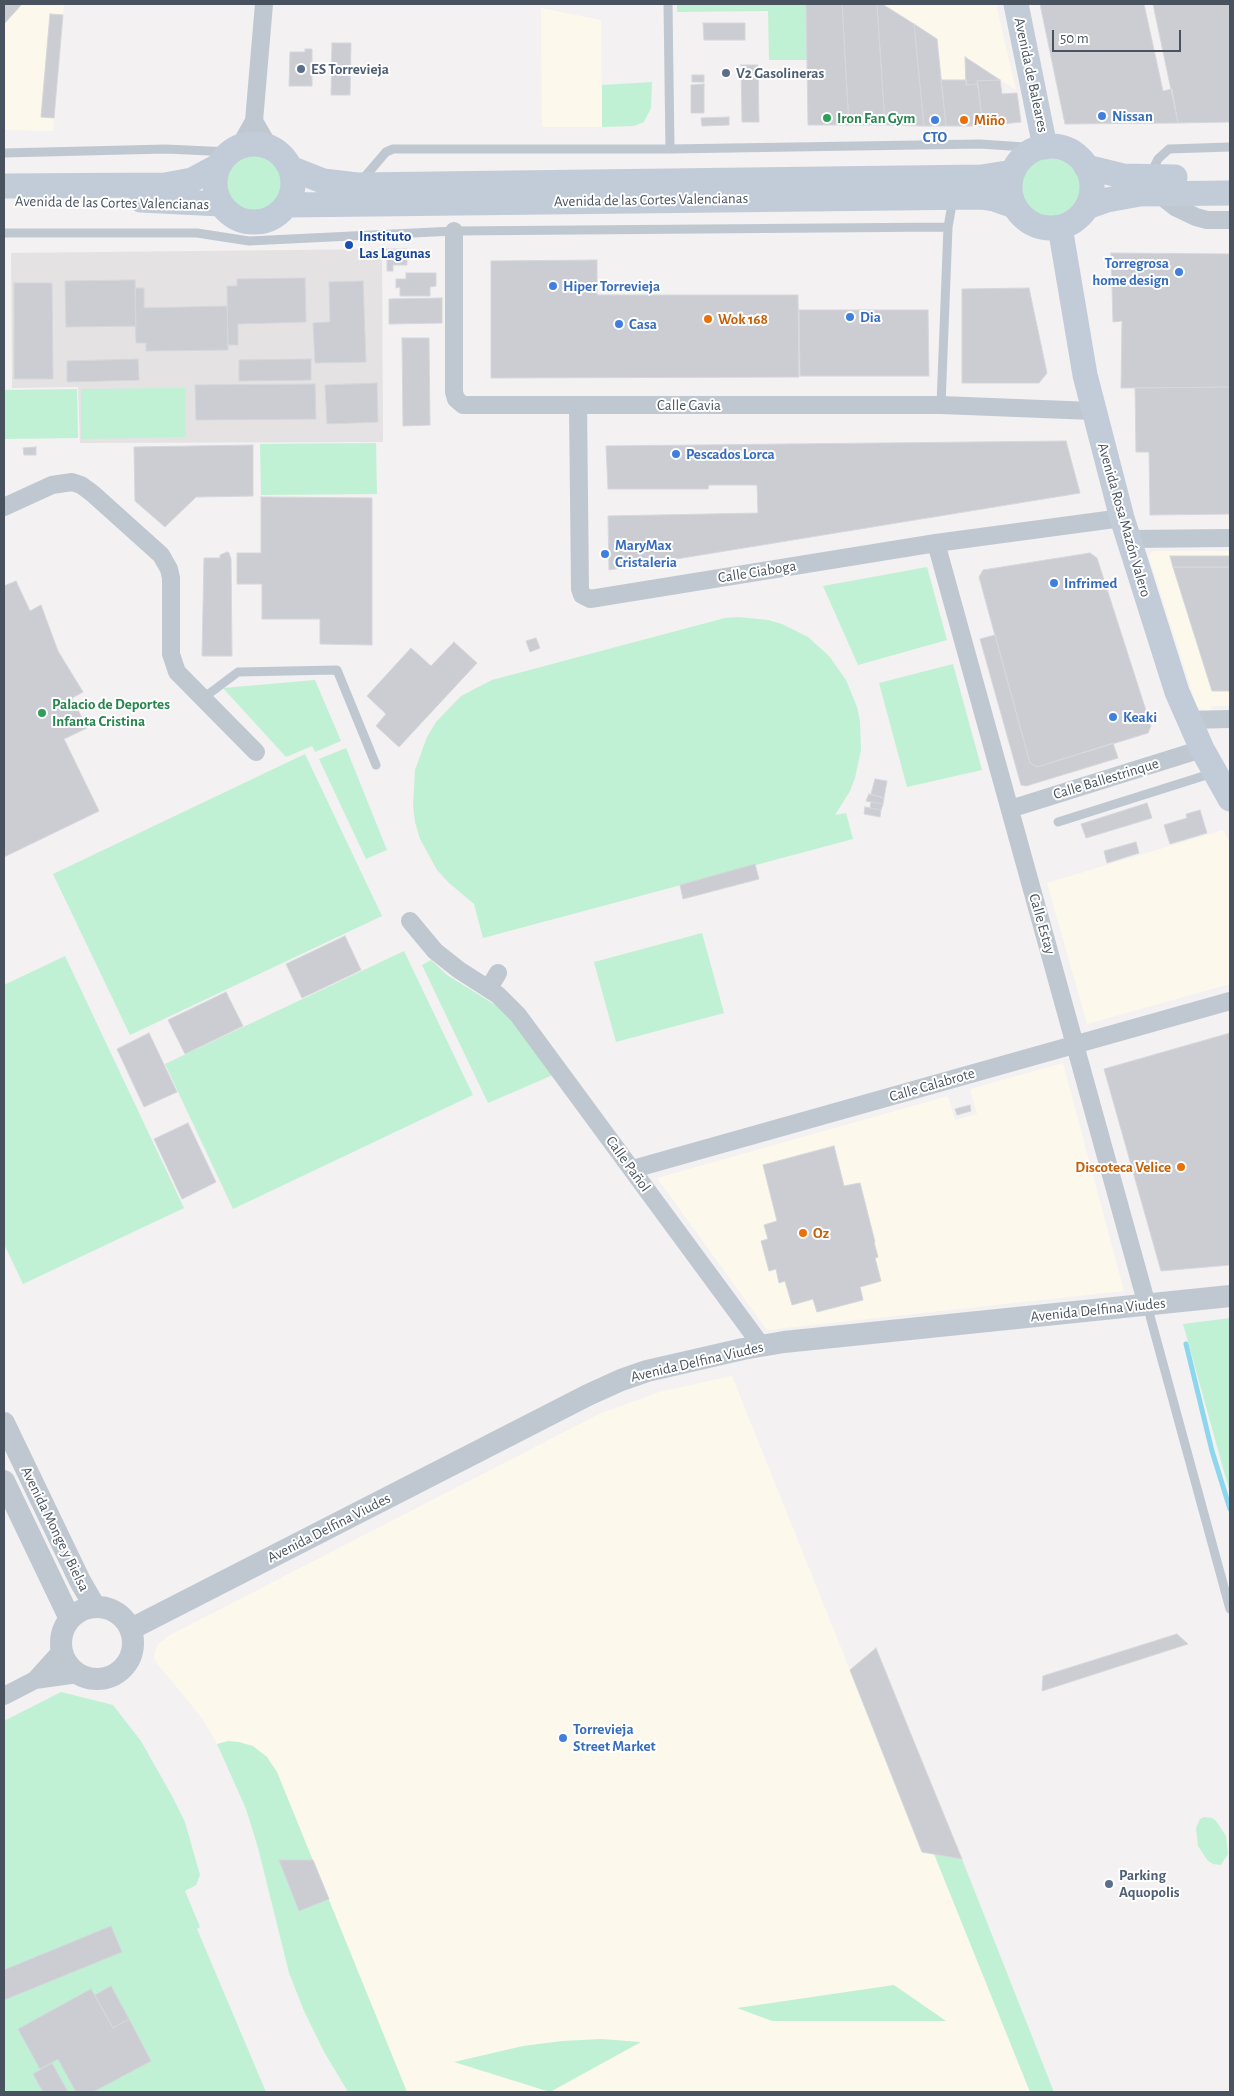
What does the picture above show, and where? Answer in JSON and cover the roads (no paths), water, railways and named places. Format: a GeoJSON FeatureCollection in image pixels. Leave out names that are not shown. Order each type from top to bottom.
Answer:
{"type":"FeatureCollection","features":[{"type":"Feature","properties":{"kind":"main road","name":"Avenida de Baleares"},"geometry":{"type":"LineString","coordinates":[[1016,4],[1043,147]]}},
{"type":"Feature","properties":{"kind":"main road"},"geometry":{"type":"LineString","coordinates":[[252,144],[269,148],[283,158],[290,168],[293,180],[292,193],[286,205],[277,214],[266,220],[253,222],[241,220],[229,213],[221,204],[215,185],[230,155],[252,144]]}},
{"type":"Feature","properties":{"kind":"main road"},"geometry":{"type":"LineString","coordinates":[[1043,147],[1060,148],[1068,150],[1081,160],[1086,167],[1090,174],[1091,191],[1086,207],[1080,216],[1071,223],[1049,228],[1029,222],[1014,206],[1010,183],[1013,172],[1019,161],[1029,153],[1043,147]]}},
{"type":"Feature","properties":{"kind":"main road","name":"Avenida de las Cortes Valencianas"},"geometry":{"type":"LineString","coordinates":[[4,186],[165,184],[192,180],[230,155]]}},
{"type":"Feature","properties":{"kind":"main road"},"geometry":{"type":"LineString","coordinates":[[1086,167],[1153,185],[1230,193]]}},
{"type":"Feature","properties":{"kind":"main road","name":"Avenida de las Cortes Valencianas"},"geometry":{"type":"LineString","coordinates":[[290,168],[324,181],[357,185],[981,177],[1013,172]]}},
{"type":"Feature","properties":{"kind":"main road"},"geometry":{"type":"LineString","coordinates":[[1086,207],[1153,185],[1230,176]]}},
{"type":"Feature","properties":{"kind":"main road","name":"Avenida de las Cortes Valencianas"},"geometry":{"type":"LineString","coordinates":[[286,205],[981,197],[1014,206]]}},
{"type":"Feature","properties":{"kind":"main road","name":"Avenida de las Cortes Valencianas"},"geometry":{"type":"LineString","coordinates":[[4,202],[164,200],[221,204]]}},
{"type":"Feature","properties":{"kind":"main road","name":"Avenida Rosa Mazón Valero"},"geometry":{"type":"LineString","coordinates":[[1060,227],[1081,356],[1093,410],[1125,528],[1169,668],[1188,720],[1230,799]]}},
{"type":"Feature","properties":{"kind":"street"},"geometry":{"type":"LineString","coordinates":[[230,155],[254,121],[264,4]]}},
{"type":"Feature","properties":{"kind":"street"},"geometry":{"type":"LineString","coordinates":[[254,121],[269,148]]}},
{"type":"Feature","properties":{"kind":"street"},"geometry":{"type":"LineString","coordinates":[[1153,185],[1175,206],[1196,217],[1207,220],[1230,220]]}},
{"type":"Feature","properties":{"kind":"street","name":"Calle Gavia"},"geometry":{"type":"LineString","coordinates":[[454,231],[456,399],[460,404],[941,405],[1093,410]]}},
{"type":"Feature","properties":{"kind":"street","name":"Calle Ciaboga"},"geometry":{"type":"LineString","coordinates":[[578,405],[580,589],[582,595],[587,598],[592,599],[936,543],[1125,528],[1230,538]]}},
{"type":"Feature","properties":{"kind":"street"},"geometry":{"type":"LineString","coordinates":[[4,506],[52,485],[62,482],[76,484],[92,493],[160,555],[169,569],[171,578],[171,654],[177,672],[256,752]]}},
{"type":"Feature","properties":{"kind":"street","name":"Calle Estay"},"geometry":{"type":"LineString","coordinates":[[936,543],[1147,1305]]}},
{"type":"Feature","properties":{"kind":"street"},"geometry":{"type":"LineString","coordinates":[[1188,720],[1230,719]]}},
{"type":"Feature","properties":{"kind":"street","name":"Calle Ballestrinque"},"geometry":{"type":"LineString","coordinates":[[1010,809],[1202,749]]}},
{"type":"Feature","properties":{"kind":"street","name":"Calle Pañol"},"geometry":{"type":"LineString","coordinates":[[410,921],[425,940],[447,961],[489,988],[518,1015],[761,1345]]}},
{"type":"Feature","properties":{"kind":"street"},"geometry":{"type":"LineString","coordinates":[[489,988],[498,972]]}},
{"type":"Feature","properties":{"kind":"street","name":"Calle Calabrote"},"geometry":{"type":"LineString","coordinates":[[633,1169],[1230,1001]]}},
{"type":"Feature","properties":{"kind":"street","name":"Avenida Delfina Viudes"},"geometry":{"type":"LineString","coordinates":[[131,1629],[605,1387],[669,1365],[761,1345],[1230,1296]]}},
{"type":"Feature","properties":{"kind":"street","name":"Avenida Monge y Bielsa"},"geometry":{"type":"LineString","coordinates":[[4,1423],[80,1581],[95,1607]]}},
{"type":"Feature","properties":{"kind":"street","name":"Avenida Monge y Bielsa"},"geometry":{"type":"LineString","coordinates":[[4,1481],[70,1619]]}},
{"type":"Feature","properties":{"kind":"street"},"geometry":{"type":"LineString","coordinates":[[102,1607],[116,1612],[131,1629],[133,1650],[130,1660],[123,1669],[113,1676],[104,1679],[86,1678],[78,1674],[68,1663],[62,1650],[63,1633],[70,1619],[86,1609],[102,1607]]}},
{"type":"Feature","properties":{"kind":"street"},"geometry":{"type":"LineString","coordinates":[[35,1680],[62,1650]]}},
{"type":"Feature","properties":{"kind":"street"},"geometry":{"type":"LineString","coordinates":[[4,1696],[35,1680],[78,1674]]}},
{"type":"Feature","properties":{"kind":"lane"},"geometry":{"type":"LineString","coordinates":[[668,4],[670,150]]}},
{"type":"Feature","properties":{"kind":"lane"},"geometry":{"type":"LineString","coordinates":[[357,185],[390,149],[670,150],[980,144],[1043,147]]}},
{"type":"Feature","properties":{"kind":"lane"},"geometry":{"type":"LineString","coordinates":[[1153,185],[1158,158],[1169,149],[1230,147]]}},
{"type":"Feature","properties":{"kind":"lane"},"geometry":{"type":"LineString","coordinates":[[4,153],[166,149],[230,155]]}},
{"type":"Feature","properties":{"kind":"lane"},"geometry":{"type":"LineString","coordinates":[[941,405],[948,227],[953,197]]}},
{"type":"Feature","properties":{"kind":"lane"},"geometry":{"type":"LineString","coordinates":[[4,233],[197,233],[249,242],[454,231],[948,227]]}},
{"type":"Feature","properties":{"kind":"lane"},"geometry":{"type":"LineString","coordinates":[[202,699],[238,672],[337,670],[376,765]]}},
{"type":"Feature","properties":{"kind":"lane"},"geometry":{"type":"LineString","coordinates":[[1058,822],[1215,772]]}},
{"type":"Feature","properties":{"kind":"lane"},"geometry":{"type":"LineString","coordinates":[[1147,1305],[1230,1609]]}},
{"type":"Feature","properties":{"kind":"waterway"},"geometry":{"type":"LineString","coordinates":[[1186,1344],[1212,1451],[1230,1509]]}},
{"type":"Feature","properties":{"kind":"place","name":"ES Torrevieja"},"geometry":{"type":"Point","coordinates":[301,69]}},
{"type":"Feature","properties":{"kind":"place","name":"V2 Gasolineras"},"geometry":{"type":"Point","coordinates":[726,73]}},
{"type":"Feature","properties":{"kind":"place","name":"Nissan"},"geometry":{"type":"Point","coordinates":[1102,116]}},
{"type":"Feature","properties":{"kind":"place","name":"Iron Fan Gym"},"geometry":{"type":"Point","coordinates":[827,118]}},
{"type":"Feature","properties":{"kind":"place","name":"CTO"},"geometry":{"type":"Point","coordinates":[935,120]}},
{"type":"Feature","properties":{"kind":"place","name":"Miño"},"geometry":{"type":"Point","coordinates":[964,120]}},
{"type":"Feature","properties":{"kind":"place","name":"Instituto Las Lagunas"},"geometry":{"type":"Point","coordinates":[349,245]}},
{"type":"Feature","properties":{"kind":"place","name":"Torregrosa home design"},"geometry":{"type":"Point","coordinates":[1179,272]}},
{"type":"Feature","properties":{"kind":"place","name":"Hiper Torrevieja"},"geometry":{"type":"Point","coordinates":[553,286]}},
{"type":"Feature","properties":{"kind":"place","name":"Dia"},"geometry":{"type":"Point","coordinates":[850,317]}},
{"type":"Feature","properties":{"kind":"place","name":"Wok 168"},"geometry":{"type":"Point","coordinates":[708,319]}},
{"type":"Feature","properties":{"kind":"place","name":"Casa"},"geometry":{"type":"Point","coordinates":[619,324]}},
{"type":"Feature","properties":{"kind":"place","name":"Pescados Lorca"},"geometry":{"type":"Point","coordinates":[676,454]}},
{"type":"Feature","properties":{"kind":"place","name":"MaryMax Cristaleria"},"geometry":{"type":"Point","coordinates":[605,554]}},
{"type":"Feature","properties":{"kind":"place","name":"Infrimed"},"geometry":{"type":"Point","coordinates":[1054,583]}},
{"type":"Feature","properties":{"kind":"place","name":"Palacio de Deportes Infanta Cristina"},"geometry":{"type":"Point","coordinates":[42,713]}},
{"type":"Feature","properties":{"kind":"place","name":"Keaki"},"geometry":{"type":"Point","coordinates":[1113,717]}},
{"type":"Feature","properties":{"kind":"place","name":"Discoteca Velice"},"geometry":{"type":"Point","coordinates":[1181,1167]}},
{"type":"Feature","properties":{"kind":"place","name":"Oz"},"geometry":{"type":"Point","coordinates":[803,1233]}},
{"type":"Feature","properties":{"kind":"place","name":"Torrevieja Street Market"},"geometry":{"type":"Point","coordinates":[563,1738]}},
{"type":"Feature","properties":{"kind":"place","name":"Parking Aquopolis"},"geometry":{"type":"Point","coordinates":[1109,1884]}}]}
